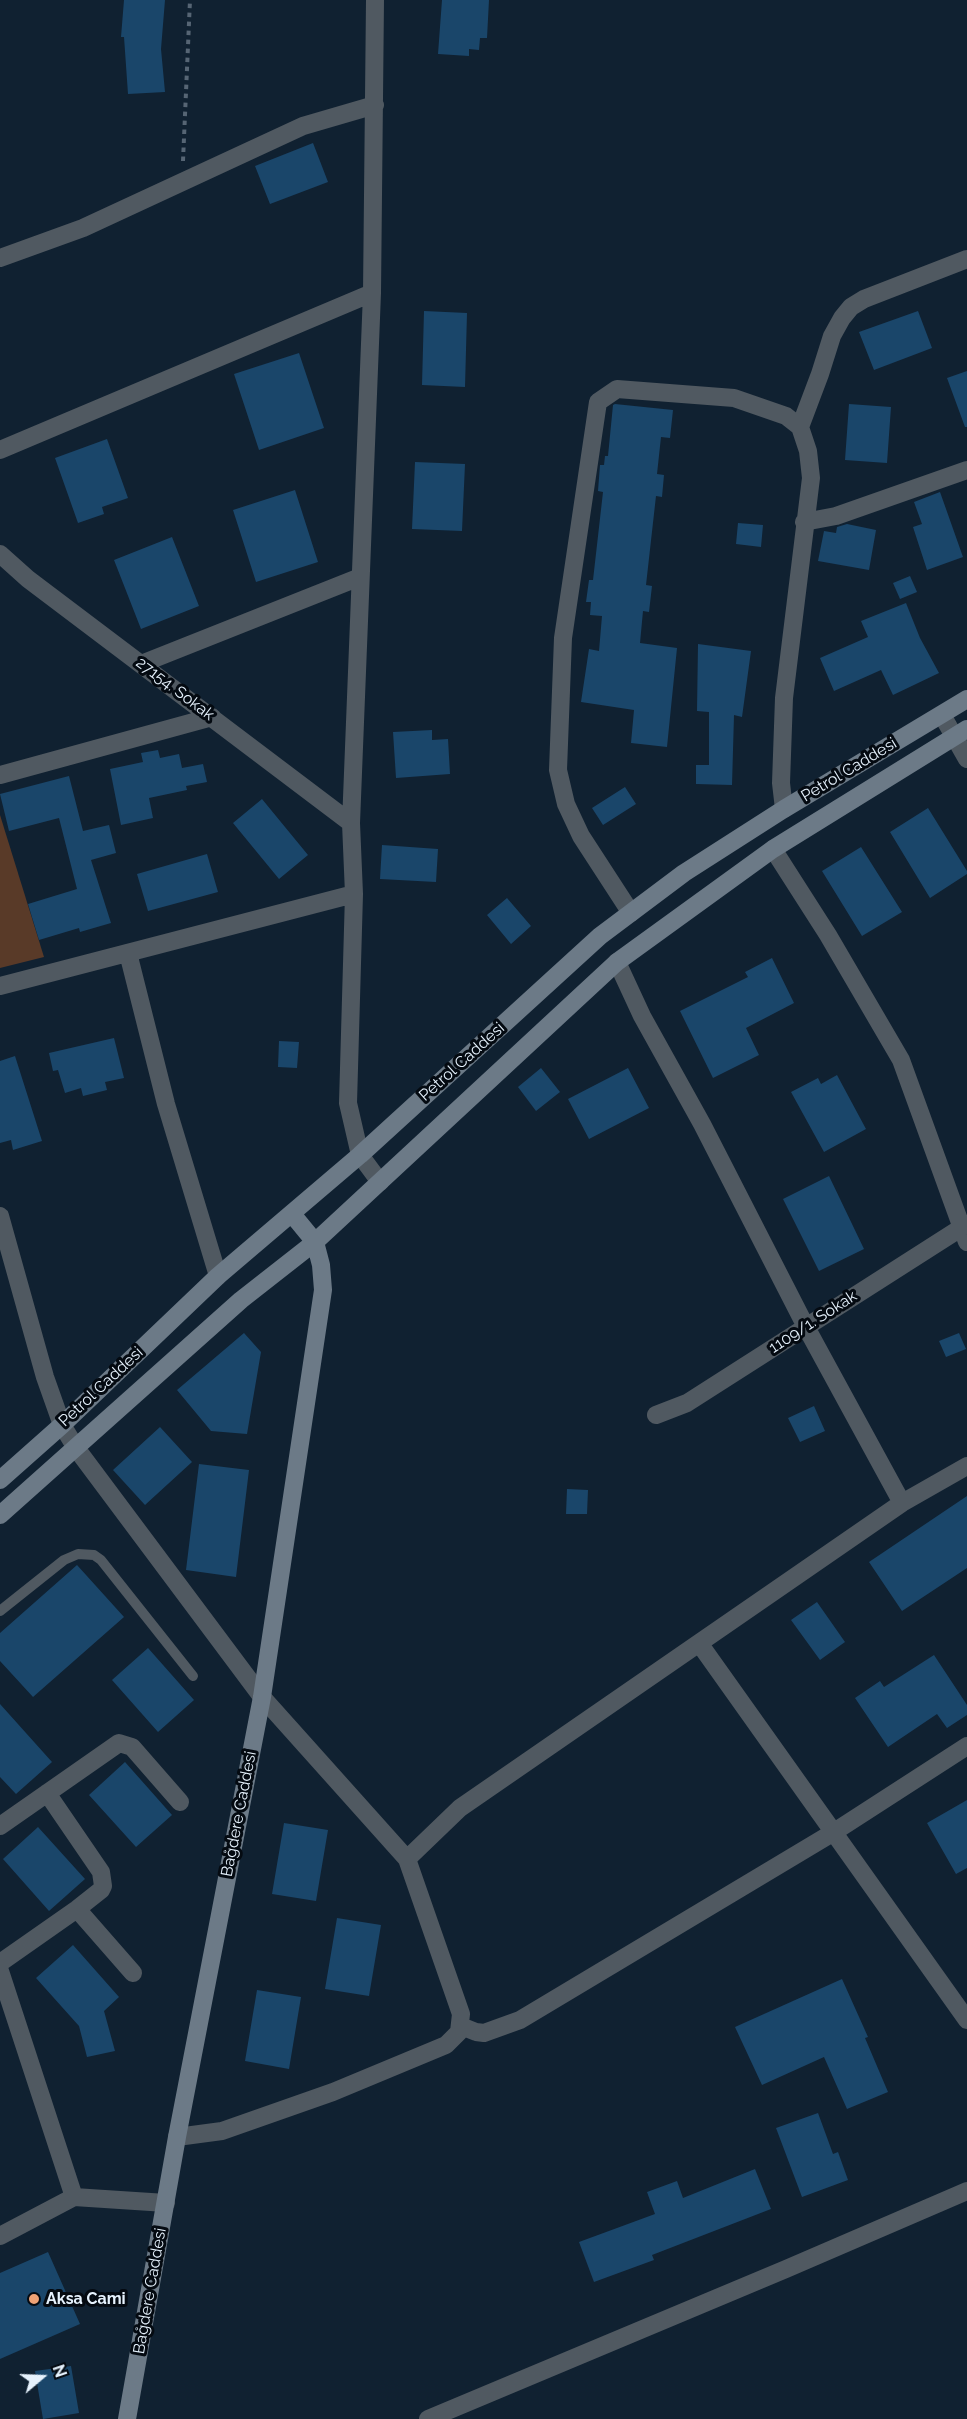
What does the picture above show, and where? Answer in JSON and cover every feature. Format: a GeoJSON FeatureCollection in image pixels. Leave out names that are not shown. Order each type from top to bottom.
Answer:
{"type":"FeatureCollection","features":[{"type":"Feature","properties":{"kind":"main road","name":"Petrol Caddesi"},"geometry":{"type":"LineString","coordinates":[[0,1480],[62,1425],[218,1276],[360,1155],[600,936],[684,873],[784,809],[967,699]]}},
{"type":"Feature","properties":{"kind":"main road"},"geometry":{"type":"LineString","coordinates":[[0,1515],[241,1300],[315,1242],[617,962],[773,849],[961,733]]}},
{"type":"Feature","properties":{"kind":"main road","name":"Bağdere Caddesi"},"geometry":{"type":"LineString","coordinates":[[127,2419],[177,2137],[262,1696],[323,1290],[321,1264],[315,1242],[291,1214]]}},
{"type":"Feature","properties":{"kind":"street"},"geometry":{"type":"LineString","coordinates":[[375,0],[372,293],[351,823],[354,894],[348,1103],[360,1155],[380,1182]]}},
{"type":"Feature","properties":{"kind":"street"},"geometry":{"type":"LineString","coordinates":[[0,258],[83,228],[303,126],[375,105]]}},
{"type":"Feature","properties":{"kind":"street"},"geometry":{"type":"LineString","coordinates":[[800,427],[832,336],[842,318],[852,307],[864,299],[967,259]]}},
{"type":"Feature","properties":{"kind":"street"},"geometry":{"type":"LineString","coordinates":[[0,450],[372,293]]}},
{"type":"Feature","properties":{"kind":"street"},"geometry":{"type":"LineString","coordinates":[[631,913],[581,837],[566,804],[558,770],[563,638],[598,402],[617,389],[734,398],[786,416],[800,427],[808,451],[811,478],[784,698],[781,783],[784,809]]}},
{"type":"Feature","properties":{"kind":"street"},"geometry":{"type":"LineString","coordinates":[[804,522],[836,516],[967,470]]}},
{"type":"Feature","properties":{"kind":"street","name":"27154. Sokak"},"geometry":{"type":"LineString","coordinates":[[0,554],[28,579],[351,823]]}},
{"type":"Feature","properties":{"kind":"street"},"geometry":{"type":"LineString","coordinates":[[141,664],[360,577]]}},
{"type":"Feature","properties":{"kind":"street"},"geometry":{"type":"LineString","coordinates":[[942,715],[961,733],[967,759]]}},
{"type":"Feature","properties":{"kind":"street"},"geometry":{"type":"LineString","coordinates":[[0,775],[212,717]]}},
{"type":"Feature","properties":{"kind":"street"},"geometry":{"type":"LineString","coordinates":[[773,849],[828,935],[902,1060],[965,1231]]}},
{"type":"Feature","properties":{"kind":"street"},"geometry":{"type":"LineString","coordinates":[[0,986],[354,894]]}},
{"type":"Feature","properties":{"kind":"street"},"geometry":{"type":"LineString","coordinates":[[128,953],[165,1104],[218,1276]]}},
{"type":"Feature","properties":{"kind":"street"},"geometry":{"type":"LineString","coordinates":[[617,962],[642,1016],[702,1124],[806,1327],[902,1503]]}},
{"type":"Feature","properties":{"kind":"street"},"geometry":{"type":"LineString","coordinates":[[0,1216],[45,1377],[62,1425],[76,1448],[262,1696],[407,1859],[461,2014],[461,2026],[455,2037],[446,2044],[333,2092],[222,2131],[177,2137]]}},
{"type":"Feature","properties":{"kind":"street","name":"1109/1. Sokak"},"geometry":{"type":"LineString","coordinates":[[656,1415],[687,1403],[806,1327],[965,1231]]}},
{"type":"Feature","properties":{"kind":"street"},"geometry":{"type":"LineString","coordinates":[[407,1859],[460,1808],[902,1503],[967,1466]]}},
{"type":"Feature","properties":{"kind":"street"},"geometry":{"type":"LineString","coordinates":[[699,1643],[967,2020]]}},
{"type":"Feature","properties":{"kind":"street"},"geometry":{"type":"LineString","coordinates":[[0,1826],[115,1745],[124,1743],[132,1747],[180,1802]]}},
{"type":"Feature","properties":{"kind":"street"},"geometry":{"type":"LineString","coordinates":[[461,2026],[484,2033],[520,2020],[834,1832],[967,1746]]}},
{"type":"Feature","properties":{"kind":"street"},"geometry":{"type":"LineString","coordinates":[[0,1963],[101,1890],[103,1876],[47,1793]]}},
{"type":"Feature","properties":{"kind":"street"},"geometry":{"type":"LineString","coordinates":[[77,1909],[133,1973]]}},
{"type":"Feature","properties":{"kind":"street"},"geometry":{"type":"LineString","coordinates":[[0,1971],[74,2197]]}},
{"type":"Feature","properties":{"kind":"street"},"geometry":{"type":"LineString","coordinates":[[428,2419],[967,2191]]}},
{"type":"Feature","properties":{"kind":"street"},"geometry":{"type":"LineString","coordinates":[[0,2236],[74,2197],[166,2203]]}},
{"type":"Feature","properties":{"kind":"lane"},"geometry":{"type":"LineString","coordinates":[[0,1611],[64,1560],[78,1554],[94,1556],[101,1560],[193,1676]]}},
{"type":"Feature","properties":{"kind":"path"},"geometry":{"type":"LineString","coordinates":[[182,183],[190,0]]}},
{"type":"Feature","properties":{"kind":"shaded area"},"geometry":{"type":"Polygon","coordinates":[[[0,815],[44,957],[0,968],[0,815]]]}},
{"type":"Feature","properties":{"kind":"building"},"geometry":{"type":"Polygon","coordinates":[[[124,0],[165,0],[161,49],[165,92],[128,94],[124,37],[121,37],[124,0]]]}},
{"type":"Feature","properties":{"kind":"building"},"geometry":{"type":"Polygon","coordinates":[[[442,0],[489,0],[487,38],[480,38],[479,50],[469,49],[469,56],[438,54],[442,0]]]}},
{"type":"Feature","properties":{"kind":"building"},"geometry":{"type":"Polygon","coordinates":[[[313,143],[328,182],[270,204],[255,166],[313,143]]]}},
{"type":"Feature","properties":{"kind":"building"},"geometry":{"type":"Polygon","coordinates":[[[424,311],[467,313],[465,387],[422,385],[424,311]]]}},
{"type":"Feature","properties":{"kind":"building"},"geometry":{"type":"Polygon","coordinates":[[[918,311],[932,348],[874,370],[859,332],[918,311]]]}},
{"type":"Feature","properties":{"kind":"building"},"geometry":{"type":"Polygon","coordinates":[[[299,353],[324,428],[259,450],[234,374],[299,353]]]}},
{"type":"Feature","properties":{"kind":"building"},"geometry":{"type":"Polygon","coordinates":[[[967,371],[967,427],[965,427],[947,378],[967,371]]]}},
{"type":"Feature","properties":{"kind":"building"},"geometry":{"type":"Polygon","coordinates":[[[849,404],[891,407],[887,463],[845,460],[849,404]]]}},
{"type":"Feature","properties":{"kind":"building"},"geometry":{"type":"Polygon","coordinates":[[[613,405],[673,410],[670,438],[661,437],[657,474],[664,475],[662,497],[656,496],[646,585],[652,586],[649,612],[643,611],[640,643],[677,648],[667,747],[631,743],[634,710],[581,702],[589,649],[599,651],[602,616],[590,615],[591,602],[586,602],[589,580],[593,580],[603,492],[598,491],[600,465],[604,465],[605,456],[608,456],[613,405]]]}},
{"type":"Feature","properties":{"kind":"building"},"geometry":{"type":"Polygon","coordinates":[[[107,439],[128,498],[102,507],[104,514],[78,523],[55,458],[107,439]]]}},
{"type":"Feature","properties":{"kind":"building"},"geometry":{"type":"Polygon","coordinates":[[[415,462],[465,464],[462,531],[412,529],[415,462]]]}},
{"type":"Feature","properties":{"kind":"building"},"geometry":{"type":"Polygon","coordinates":[[[295,490],[318,562],[256,582],[233,510],[295,490]]]}},
{"type":"Feature","properties":{"kind":"building"},"geometry":{"type":"Polygon","coordinates":[[[940,492],[963,557],[927,570],[913,527],[922,524],[914,502],[940,492]]]}},
{"type":"Feature","properties":{"kind":"building"},"geometry":{"type":"Polygon","coordinates":[[[738,523],[763,525],[761,547],[736,544],[738,523]]]}},
{"type":"Feature","properties":{"kind":"building"},"geometry":{"type":"Polygon","coordinates":[[[847,524],[876,530],[869,570],[818,561],[824,531],[836,533],[837,527],[847,524]]]}},
{"type":"Feature","properties":{"kind":"building"},"geometry":{"type":"Polygon","coordinates":[[[172,537],[199,606],[141,629],[114,560],[172,537]]]}},
{"type":"Feature","properties":{"kind":"building"},"geometry":{"type":"Polygon","coordinates":[[[910,576],[917,592],[900,599],[893,583],[910,576]]]}},
{"type":"Feature","properties":{"kind":"building"},"geometry":{"type":"Polygon","coordinates":[[[906,603],[920,638],[939,673],[893,695],[881,670],[834,691],[820,658],[868,637],[861,621],[906,603]]]}},
{"type":"Feature","properties":{"kind":"building"},"geometry":{"type":"Polygon","coordinates":[[[698,644],[751,651],[742,717],[734,715],[732,785],[696,784],[696,765],[709,765],[709,712],[697,711],[698,644]]]}},
{"type":"Feature","properties":{"kind":"building"},"geometry":{"type":"Polygon","coordinates":[[[432,730],[432,740],[448,739],[450,774],[396,778],[393,732],[432,730]]]}},
{"type":"Feature","properties":{"kind":"building"},"geometry":{"type":"Polygon","coordinates":[[[158,750],[160,758],[179,754],[182,768],[203,764],[207,782],[186,786],[187,790],[149,798],[153,818],[121,825],[110,769],[143,762],[141,753],[158,750]]]}},
{"type":"Feature","properties":{"kind":"building"},"geometry":{"type":"Polygon","coordinates":[[[69,776],[83,831],[109,825],[116,853],[91,860],[111,923],[80,932],[79,928],[39,940],[28,904],[77,889],[59,818],[9,831],[0,794],[69,776]]]}},
{"type":"Feature","properties":{"kind":"building"},"geometry":{"type":"Polygon","coordinates":[[[625,787],[636,804],[603,825],[592,808],[625,787]]]}},
{"type":"Feature","properties":{"kind":"building"},"geometry":{"type":"Polygon","coordinates":[[[262,799],[308,855],[279,879],[233,823],[262,799]]]}},
{"type":"Feature","properties":{"kind":"building"},"geometry":{"type":"Polygon","coordinates":[[[928,808],[967,871],[967,874],[930,898],[890,832],[928,808]]]}},
{"type":"Feature","properties":{"kind":"building"},"geometry":{"type":"Polygon","coordinates":[[[382,845],[438,849],[436,882],[380,879],[382,845]]]}},
{"type":"Feature","properties":{"kind":"building"},"geometry":{"type":"Polygon","coordinates":[[[861,847],[902,912],[862,936],[822,871],[861,847]]]}},
{"type":"Feature","properties":{"kind":"building"},"geometry":{"type":"Polygon","coordinates":[[[207,854],[218,892],[148,911],[137,874],[207,854]]]}},
{"type":"Feature","properties":{"kind":"building"},"geometry":{"type":"Polygon","coordinates":[[[507,898],[531,926],[511,944],[487,915],[507,898]]]}},
{"type":"Feature","properties":{"kind":"building"},"geometry":{"type":"Polygon","coordinates":[[[772,958],[794,1003],[746,1028],[759,1055],[713,1078],[680,1011],[748,977],[745,972],[772,958]]]}},
{"type":"Feature","properties":{"kind":"building"},"geometry":{"type":"Polygon","coordinates":[[[114,1038],[124,1078],[105,1082],[107,1090],[83,1096],[81,1088],[65,1093],[58,1070],[53,1071],[49,1053],[114,1038]]]}},
{"type":"Feature","properties":{"kind":"building"},"geometry":{"type":"Polygon","coordinates":[[[279,1041],[299,1042],[297,1068],[278,1067],[279,1041]]]}},
{"type":"Feature","properties":{"kind":"building"},"geometry":{"type":"Polygon","coordinates":[[[15,1056],[42,1141],[13,1150],[11,1140],[0,1143],[0,1061],[15,1056]]]}},
{"type":"Feature","properties":{"kind":"building"},"geometry":{"type":"Polygon","coordinates":[[[541,1068],[560,1092],[536,1111],[518,1087],[541,1068]]]}},
{"type":"Feature","properties":{"kind":"building"},"geometry":{"type":"Polygon","coordinates":[[[628,1068],[649,1108],[589,1139],[568,1099],[628,1068]]]}},
{"type":"Feature","properties":{"kind":"building"},"geometry":{"type":"Polygon","coordinates":[[[837,1075],[866,1129],[824,1152],[791,1092],[818,1078],[821,1084],[837,1075]]]}},
{"type":"Feature","properties":{"kind":"building"},"geometry":{"type":"Polygon","coordinates":[[[829,1176],[864,1249],[819,1271],[783,1199],[829,1176]]]}},
{"type":"Feature","properties":{"kind":"building"},"geometry":{"type":"Polygon","coordinates":[[[244,1333],[261,1352],[247,1434],[211,1431],[177,1390],[244,1333]]]}},
{"type":"Feature","properties":{"kind":"building"},"geometry":{"type":"Polygon","coordinates":[[[959,1333],[966,1349],[946,1357],[939,1341],[959,1333]]]}},
{"type":"Feature","properties":{"kind":"building"},"geometry":{"type":"Polygon","coordinates":[[[814,1406],[825,1431],[800,1442],[788,1418],[814,1406]]]}},
{"type":"Feature","properties":{"kind":"building"},"geometry":{"type":"Polygon","coordinates":[[[160,1427],[192,1462],[145,1505],[113,1470],[160,1427]]]}},
{"type":"Feature","properties":{"kind":"building"},"geometry":{"type":"Polygon","coordinates":[[[199,1464],[249,1470],[236,1577],[186,1570],[199,1464]]]}},
{"type":"Feature","properties":{"kind":"building"},"geometry":{"type":"Polygon","coordinates":[[[567,1489],[588,1490],[587,1514],[566,1514],[567,1489]]]}},
{"type":"Feature","properties":{"kind":"building"},"geometry":{"type":"Polygon","coordinates":[[[967,1496],[967,1568],[902,1611],[869,1562],[967,1496]]]}},
{"type":"Feature","properties":{"kind":"building"},"geometry":{"type":"Polygon","coordinates":[[[77,1565],[124,1617],[33,1697],[0,1661],[0,1633],[77,1565]]]}},
{"type":"Feature","properties":{"kind":"building"},"geometry":{"type":"Polygon","coordinates":[[[817,1602],[845,1642],[820,1660],[791,1620],[817,1602]]]}},
{"type":"Feature","properties":{"kind":"building"},"geometry":{"type":"Polygon","coordinates":[[[148,1648],[194,1700],[158,1732],[112,1680],[148,1648]]]}},
{"type":"Feature","properties":{"kind":"building"},"geometry":{"type":"Polygon","coordinates":[[[934,1655],[967,1705],[967,1715],[947,1728],[937,1714],[888,1747],[855,1698],[880,1681],[884,1687],[934,1655]]]}},
{"type":"Feature","properties":{"kind":"building"},"geometry":{"type":"Polygon","coordinates":[[[0,1704],[52,1762],[16,1794],[0,1777],[0,1704]]]}},
{"type":"Feature","properties":{"kind":"building"},"geometry":{"type":"Polygon","coordinates":[[[125,1762],[172,1815],[136,1847],[89,1795],[125,1762]]]}},
{"type":"Feature","properties":{"kind":"building"},"geometry":{"type":"Polygon","coordinates":[[[967,1800],[967,1868],[956,1874],[927,1823],[967,1800]]]}},
{"type":"Feature","properties":{"kind":"building"},"geometry":{"type":"Polygon","coordinates":[[[284,1823],[328,1830],[316,1901],[272,1894],[284,1823]]]}},
{"type":"Feature","properties":{"kind":"building"},"geometry":{"type":"Polygon","coordinates":[[[38,1827],[85,1879],[49,1911],[3,1859],[38,1827]]]}},
{"type":"Feature","properties":{"kind":"building"},"geometry":{"type":"Polygon","coordinates":[[[337,1918],[381,1925],[369,1996],[325,1989],[337,1918]]]}},
{"type":"Feature","properties":{"kind":"building"},"geometry":{"type":"Polygon","coordinates":[[[73,1945],[119,1997],[104,2011],[115,2051],[87,2057],[79,2026],[36,1978],[73,1945]]]}},
{"type":"Feature","properties":{"kind":"building"},"geometry":{"type":"Polygon","coordinates":[[[842,1979],[868,2037],[865,2038],[888,2092],[847,2109],[824,2057],[762,2085],[735,2027],[842,1979]]]}},
{"type":"Feature","properties":{"kind":"building"},"geometry":{"type":"Polygon","coordinates":[[[257,1990],[301,1997],[289,2069],[245,2061],[257,1990]]]}},
{"type":"Feature","properties":{"kind":"building"},"geometry":{"type":"Polygon","coordinates":[[[818,2113],[833,2154],[838,2152],[848,2180],[802,2197],[776,2128],[818,2113]]]}},
{"type":"Feature","properties":{"kind":"building"},"geometry":{"type":"Polygon","coordinates":[[[755,2169],[771,2209],[652,2255],[654,2260],[594,2282],[579,2242],[655,2214],[647,2192],[677,2181],[683,2198],[755,2169]]]}},
{"type":"Feature","properties":{"kind":"building","name":"Aksa Cami"},"geometry":{"type":"Polygon","coordinates":[[[48,2252],[80,2324],[0,2359],[0,2273],[48,2252]]]}},
{"type":"Feature","properties":{"kind":"building"},"geometry":{"type":"Polygon","coordinates":[[[71,2366],[79,2413],[43,2419],[35,2371],[71,2366]]]}},
{"type":"Feature","properties":{"kind":"place","name":"Aksa Cami"},"geometry":{"type":"Point","coordinates":[34,2299]}}]}
